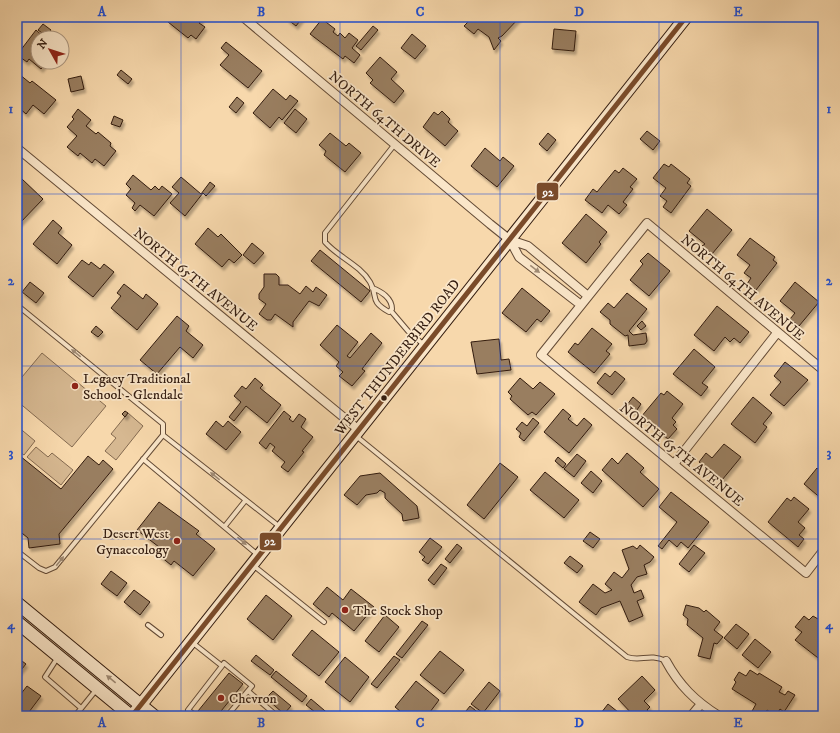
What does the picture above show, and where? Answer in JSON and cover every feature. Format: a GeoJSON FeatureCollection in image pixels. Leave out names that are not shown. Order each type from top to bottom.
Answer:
{"type":"FeatureCollection","features":[{"type":"Feature","properties":{"kind":"main road","name":"WEST THUNDERBIRD ROAD"},"geometry":{"type":"LineString","coordinates":[[132,716],[686,17]]}},
{"type":"Feature","properties":{"kind":"main road"},"geometry":{"type":"LineString","coordinates":[[17,603],[154,716]]}},
{"type":"Feature","properties":{"kind":"main road"},"geometry":{"type":"LineString","coordinates":[[17,622],[132,716]]}},
{"type":"Feature","properties":{"kind":"street","name":"NORTH 64TH DRIVE"},"geometry":{"type":"LineString","coordinates":[[243,17],[510,240],[520,257],[581,305]]}},
{"type":"Feature","properties":{"kind":"street","name":"NORTH 65TH AVENUE"},"geometry":{"type":"LineString","coordinates":[[17,148],[357,432]]}},
{"type":"Feature","properties":{"kind":"street","name":"NORTH 64TH AVENUE"},"geometry":{"type":"LineString","coordinates":[[588,296],[647,222],[777,333],[823,370]]}},
{"type":"Feature","properties":{"kind":"street","name":"NORTH 64TH DRIVE"},"geometry":{"type":"LineString","coordinates":[[510,240],[528,246],[588,296]]}},
{"type":"Feature","properties":{"kind":"street"},"geometry":{"type":"LineString","coordinates":[[549,280],[557,270]]}},
{"type":"Feature","properties":{"kind":"street"},"geometry":{"type":"LineString","coordinates":[[581,305],[588,296]]}},
{"type":"Feature","properties":{"kind":"street","name":"NORTH 65TH AVENUE"},"geometry":{"type":"LineString","coordinates":[[581,305],[541,355],[806,573],[823,551]]}},
{"type":"Feature","properties":{"kind":"street"},"geometry":{"type":"LineString","coordinates":[[674,464],[777,333]]}},
{"type":"Feature","properties":{"kind":"street"},"geometry":{"type":"LineString","coordinates":[[666,661],[674,676],[683,688],[701,704],[719,716]]}},
{"type":"Feature","properties":{"kind":"street"},"geometry":{"type":"LineString","coordinates":[[691,716],[701,704]]}},
{"type":"Feature","properties":{"kind":"lane"},"geometry":{"type":"LineString","coordinates":[[395,144],[325,233],[325,242],[362,273],[370,283],[374,299],[384,309],[390,312],[391,311],[408,331],[426,346]]}},
{"type":"Feature","properties":{"kind":"lane"},"geometry":{"type":"LineString","coordinates":[[372,288],[380,290],[385,295],[392,305],[391,311]]}},
{"type":"Feature","properties":{"kind":"lane"},"geometry":{"type":"LineString","coordinates":[[17,305],[163,424],[163,435],[55,567],[46,571],[39,568],[17,551]]}},
{"type":"Feature","properties":{"kind":"lane"},"geometry":{"type":"LineString","coordinates":[[357,432],[627,657],[632,659],[652,656],[666,661]]}},
{"type":"Feature","properties":{"kind":"lane"},"geometry":{"type":"LineString","coordinates":[[163,435],[281,528]]}},
{"type":"Feature","properties":{"kind":"lane"},"geometry":{"type":"LineString","coordinates":[[143,459],[225,526],[256,560],[324,622]]}},
{"type":"Feature","properties":{"kind":"lane"},"geometry":{"type":"LineString","coordinates":[[225,526],[245,501]]}},
{"type":"Feature","properties":{"kind":"lane"},"geometry":{"type":"LineString","coordinates":[[148,624],[161,635]]}},
{"type":"Feature","properties":{"kind":"lane"},"geometry":{"type":"LineString","coordinates":[[191,641],[222,666]]}},
{"type":"Feature","properties":{"kind":"lane"},"geometry":{"type":"LineString","coordinates":[[59,657],[45,677],[81,708]]}},
{"type":"Feature","properties":{"kind":"lane"},"geometry":{"type":"LineString","coordinates":[[196,716],[188,710],[224,663],[252,686],[227,716]]}},
{"type":"Feature","properties":{"kind":"lane"},"geometry":{"type":"LineString","coordinates":[[75,716],[97,688]]}},
{"type":"Feature","properties":{"kind":"lane"},"geometry":{"type":"LineString","coordinates":[[248,691],[277,716]]}},
{"type":"Feature","properties":{"kind":"shaded area"},"geometry":{"type":"Polygon","coordinates":[[[42,353],[106,406],[72,447],[17,401],[17,383],[42,353]]]}},
{"type":"Feature","properties":{"kind":"shaded area"},"geometry":{"type":"Polygon","coordinates":[[[128,413],[143,426],[116,460],[105,451],[116,438],[111,434],[128,413]]]}},
{"type":"Feature","properties":{"kind":"shaded area"},"geometry":{"type":"Polygon","coordinates":[[[17,426],[35,441],[24,455],[17,450],[17,426]]]}},
{"type":"Feature","properties":{"kind":"shaded area"},"geometry":{"type":"Polygon","coordinates":[[[36,447],[48,457],[52,453],[73,470],[61,485],[27,457],[36,447]]]}},
{"type":"Feature","properties":{"kind":"building"},"geometry":{"type":"Polygon","coordinates":[[[171,17],[200,17],[202,19],[199,23],[205,27],[196,39],[191,35],[188,38],[168,22],[171,17]]]}},
{"type":"Feature","properties":{"kind":"building"},"geometry":{"type":"Polygon","coordinates":[[[288,17],[303,17],[296,26],[287,19],[288,17]]]}},
{"type":"Feature","properties":{"kind":"building"},"geometry":{"type":"Polygon","coordinates":[[[473,17],[479,17],[483,21],[487,17],[520,17],[502,36],[498,38],[501,41],[494,50],[489,37],[478,29],[474,34],[464,26],[473,17]]]}},
{"type":"Feature","properties":{"kind":"building"},"geometry":{"type":"Polygon","coordinates":[[[322,19],[335,29],[333,32],[338,36],[340,33],[345,38],[349,33],[358,40],[352,48],[360,55],[354,63],[345,56],[343,59],[310,34],[322,19]]]}},
{"type":"Feature","properties":{"kind":"building"},"geometry":{"type":"Polygon","coordinates":[[[43,24],[51,30],[38,30],[43,24]]]}},
{"type":"Feature","properties":{"kind":"building"},"geometry":{"type":"Polygon","coordinates":[[[373,26],[378,30],[361,50],[356,46],[373,26]]]}},
{"type":"Feature","properties":{"kind":"building"},"geometry":{"type":"Polygon","coordinates":[[[554,29],[576,31],[574,51],[552,49],[554,29]]]}},
{"type":"Feature","properties":{"kind":"building"},"geometry":{"type":"Polygon","coordinates":[[[412,34],[426,46],[415,59],[401,48],[412,34]]]}},
{"type":"Feature","properties":{"kind":"building"},"geometry":{"type":"Polygon","coordinates":[[[30,38],[30,60],[29,59],[27,62],[17,55],[30,38]]]}},
{"type":"Feature","properties":{"kind":"building"},"geometry":{"type":"Polygon","coordinates":[[[226,42],[262,71],[248,88],[220,65],[229,55],[221,48],[226,42]]]}},
{"type":"Feature","properties":{"kind":"building"},"geometry":{"type":"Polygon","coordinates":[[[380,57],[397,72],[391,79],[404,91],[394,103],[370,83],[373,80],[366,73],[380,57]]]}},
{"type":"Feature","properties":{"kind":"building"},"geometry":{"type":"Polygon","coordinates":[[[121,70],[132,79],[128,84],[117,75],[121,70]]]}},
{"type":"Feature","properties":{"kind":"building"},"geometry":{"type":"Polygon","coordinates":[[[19,74],[30,83],[32,81],[56,100],[44,114],[33,105],[26,114],[17,106],[17,76],[19,74]]]}},
{"type":"Feature","properties":{"kind":"building"},"geometry":{"type":"Polygon","coordinates":[[[81,76],[84,89],[71,92],[68,79],[81,76]]]}},
{"type":"Feature","properties":{"kind":"building"},"geometry":{"type":"Polygon","coordinates":[[[273,89],[286,100],[290,95],[298,101],[282,120],[279,117],[270,128],[253,113],[273,89]]]}},
{"type":"Feature","properties":{"kind":"building"},"geometry":{"type":"Polygon","coordinates":[[[237,97],[244,103],[236,113],[229,107],[237,97]]]}},
{"type":"Feature","properties":{"kind":"building"},"geometry":{"type":"Polygon","coordinates":[[[78,109],[91,120],[86,126],[96,134],[98,132],[111,143],[110,146],[116,151],[104,166],[95,159],[92,163],[80,153],[78,156],[67,147],[77,136],[67,127],[74,119],[72,117],[78,109]]]}},
{"type":"Feature","properties":{"kind":"building"},"geometry":{"type":"Polygon","coordinates":[[[295,109],[307,119],[296,133],[284,123],[295,109]]]}},
{"type":"Feature","properties":{"kind":"building"},"geometry":{"type":"Polygon","coordinates":[[[442,111],[450,119],[448,122],[458,131],[445,146],[423,127],[434,112],[438,115],[442,111]]]}},
{"type":"Feature","properties":{"kind":"building"},"geometry":{"type":"Polygon","coordinates":[[[114,116],[123,120],[120,127],[111,124],[114,116]]]}},
{"type":"Feature","properties":{"kind":"building"},"geometry":{"type":"Polygon","coordinates":[[[647,131],[660,141],[653,150],[640,139],[647,131]]]}},
{"type":"Feature","properties":{"kind":"building"},"geometry":{"type":"Polygon","coordinates":[[[330,133],[346,146],[349,143],[361,153],[345,172],[324,155],[326,151],[319,145],[330,133]]]}},
{"type":"Feature","properties":{"kind":"building"},"geometry":{"type":"Polygon","coordinates":[[[548,133],[556,140],[547,151],[539,144],[548,133]]]}},
{"type":"Feature","properties":{"kind":"building"},"geometry":{"type":"Polygon","coordinates":[[[485,148],[500,161],[503,157],[514,166],[497,187],[471,166],[485,148]]]}},
{"type":"Feature","properties":{"kind":"building"},"geometry":{"type":"Polygon","coordinates":[[[664,164],[669,167],[671,164],[690,179],[687,183],[691,186],[671,213],[663,207],[667,201],[660,196],[666,188],[653,178],[664,164]]]}},
{"type":"Feature","properties":{"kind":"building"},"geometry":{"type":"Polygon","coordinates":[[[623,168],[637,179],[630,187],[633,189],[623,202],[627,205],[619,214],[608,205],[602,213],[585,200],[593,189],[597,192],[615,170],[619,173],[623,168]]]}},
{"type":"Feature","properties":{"kind":"building"},"geometry":{"type":"Polygon","coordinates":[[[133,175],[151,190],[155,186],[159,190],[162,186],[172,194],[154,216],[140,205],[135,211],[132,208],[135,203],[126,195],[131,189],[126,184],[133,175]]]}},
{"type":"Feature","properties":{"kind":"building"},"geometry":{"type":"Polygon","coordinates":[[[181,177],[201,194],[210,182],[215,186],[206,196],[203,193],[185,216],[170,203],[179,193],[172,187],[181,177]]]}},
{"type":"Feature","properties":{"kind":"building"},"geometry":{"type":"Polygon","coordinates":[[[22,179],[43,199],[19,224],[17,222],[17,184],[22,179]]]}},
{"type":"Feature","properties":{"kind":"building"},"geometry":{"type":"Polygon","coordinates":[[[707,209],[732,230],[712,254],[702,246],[705,244],[689,231],[707,209]]]}},
{"type":"Feature","properties":{"kind":"building"},"geometry":{"type":"Polygon","coordinates":[[[586,214],[607,232],[599,242],[601,244],[586,263],[562,243],[586,214]]]}},
{"type":"Feature","properties":{"kind":"building"},"geometry":{"type":"Polygon","coordinates":[[[53,220],[62,228],[58,233],[72,245],[57,264],[33,244],[53,220]]]}},
{"type":"Feature","properties":{"kind":"building"},"geometry":{"type":"Polygon","coordinates":[[[208,228],[218,237],[221,234],[242,255],[234,263],[229,259],[222,267],[195,244],[208,228]]]}},
{"type":"Feature","properties":{"kind":"building"},"geometry":{"type":"Polygon","coordinates":[[[750,238],[775,257],[773,260],[777,263],[756,290],[747,284],[751,278],[744,273],[750,265],[737,255],[750,238]]]}},
{"type":"Feature","properties":{"kind":"building"},"geometry":{"type":"Polygon","coordinates":[[[252,243],[264,253],[254,264],[243,255],[252,243]]]}},
{"type":"Feature","properties":{"kind":"building"},"geometry":{"type":"Polygon","coordinates":[[[320,250],[370,291],[361,302],[311,261],[320,250]]]}},
{"type":"Feature","properties":{"kind":"building"},"geometry":{"type":"Polygon","coordinates":[[[648,253],[670,271],[649,296],[630,280],[643,264],[640,261],[648,253]]]}},
{"type":"Feature","properties":{"kind":"building"},"geometry":{"type":"Polygon","coordinates":[[[82,260],[89,265],[91,262],[100,269],[104,264],[114,272],[93,297],[68,277],[82,260]]]}},
{"type":"Feature","properties":{"kind":"building"},"geometry":{"type":"Polygon","coordinates":[[[264,274],[276,274],[279,277],[279,285],[288,285],[300,294],[306,286],[313,292],[316,287],[327,295],[319,306],[309,301],[293,322],[293,327],[275,314],[271,320],[267,320],[259,314],[266,304],[259,299],[259,294],[264,287],[264,274]]]}},
{"type":"Feature","properties":{"kind":"building"},"geometry":{"type":"Polygon","coordinates":[[[30,282],[44,293],[36,303],[22,292],[30,282]]]}},
{"type":"Feature","properties":{"kind":"building"},"geometry":{"type":"Polygon","coordinates":[[[795,282],[819,302],[799,326],[790,319],[795,313],[780,301],[795,282]]]}},
{"type":"Feature","properties":{"kind":"building"},"geometry":{"type":"Polygon","coordinates":[[[124,284],[143,299],[146,294],[158,304],[137,330],[111,308],[121,296],[117,293],[124,284]]]}},
{"type":"Feature","properties":{"kind":"building"},"geometry":{"type":"Polygon","coordinates":[[[522,288],[550,311],[541,322],[537,319],[526,332],[502,313],[522,288]]]}},
{"type":"Feature","properties":{"kind":"building"},"geometry":{"type":"Polygon","coordinates":[[[627,293],[647,309],[629,331],[633,335],[646,333],[647,341],[645,344],[629,346],[628,335],[625,336],[610,324],[610,320],[600,312],[608,303],[614,308],[627,293]]]}},
{"type":"Feature","properties":{"kind":"building"},"geometry":{"type":"Polygon","coordinates":[[[717,306],[749,332],[740,343],[734,338],[730,342],[725,337],[714,351],[694,335],[717,306]]]}},
{"type":"Feature","properties":{"kind":"building"},"geometry":{"type":"Polygon","coordinates":[[[177,316],[189,326],[186,331],[203,345],[193,358],[180,347],[157,374],[140,360],[177,316]]]}},
{"type":"Feature","properties":{"kind":"building"},"geometry":{"type":"Polygon","coordinates":[[[642,321],[646,326],[641,330],[637,326],[642,321]]]}},
{"type":"Feature","properties":{"kind":"building"},"geometry":{"type":"Polygon","coordinates":[[[337,325],[358,342],[347,356],[350,358],[371,333],[382,343],[362,369],[365,371],[352,386],[339,376],[343,372],[336,366],[339,362],[320,345],[337,325]]]}},
{"type":"Feature","properties":{"kind":"building"},"geometry":{"type":"Polygon","coordinates":[[[96,326],[103,332],[98,337],[91,332],[96,326]]]}},
{"type":"Feature","properties":{"kind":"building"},"geometry":{"type":"Polygon","coordinates":[[[592,328],[612,344],[606,351],[610,354],[594,373],[568,352],[575,343],[578,345],[592,328]]]}},
{"type":"Feature","properties":{"kind":"building"},"geometry":{"type":"Polygon","coordinates":[[[499,339],[501,360],[509,359],[511,370],[477,374],[471,342],[499,339]]]}},
{"type":"Feature","properties":{"kind":"building"},"geometry":{"type":"Polygon","coordinates":[[[694,349],[715,367],[702,383],[708,387],[701,396],[673,374],[694,349]]]}},
{"type":"Feature","properties":{"kind":"building"},"geometry":{"type":"Polygon","coordinates":[[[785,362],[808,380],[784,406],[770,395],[781,382],[774,376],[785,362]]]}},
{"type":"Feature","properties":{"kind":"building"},"geometry":{"type":"Polygon","coordinates":[[[615,371],[625,379],[612,395],[597,383],[605,373],[610,377],[615,371]]]}},
{"type":"Feature","properties":{"kind":"building"},"geometry":{"type":"Polygon","coordinates":[[[255,378],[263,385],[260,388],[281,405],[267,423],[246,406],[234,421],[229,417],[241,402],[234,396],[242,386],[246,389],[255,378]]]}},
{"type":"Feature","properties":{"kind":"building"},"geometry":{"type":"Polygon","coordinates":[[[520,378],[533,389],[540,382],[555,394],[536,415],[532,412],[528,415],[510,399],[512,396],[508,392],[520,378]]]}},
{"type":"Feature","properties":{"kind":"building"},"geometry":{"type":"Polygon","coordinates":[[[667,391],[683,404],[672,418],[676,422],[673,425],[677,429],[668,439],[641,417],[661,393],[664,395],[667,391]]]}},
{"type":"Feature","properties":{"kind":"building"},"geometry":{"type":"Polygon","coordinates":[[[633,397],[641,404],[635,413],[626,406],[633,397]]]}},
{"type":"Feature","properties":{"kind":"building"},"geometry":{"type":"Polygon","coordinates":[[[753,397],[772,413],[763,424],[767,427],[755,443],[731,424],[753,397]]]}},
{"type":"Feature","properties":{"kind":"building"},"geometry":{"type":"Polygon","coordinates":[[[563,409],[571,416],[568,419],[577,426],[584,418],[592,425],[569,453],[544,432],[563,409]]]}},
{"type":"Feature","properties":{"kind":"building"},"geometry":{"type":"Polygon","coordinates":[[[125,411],[128,413],[125,417],[122,414],[125,411]]]}},
{"type":"Feature","properties":{"kind":"building"},"geometry":{"type":"Polygon","coordinates":[[[284,411],[291,417],[289,419],[293,422],[299,414],[306,419],[301,427],[313,437],[302,451],[304,452],[288,472],[281,467],[285,462],[272,451],[275,447],[270,443],[266,449],[259,443],[284,411]]]}},
{"type":"Feature","properties":{"kind":"building"},"geometry":{"type":"Polygon","coordinates":[[[533,418],[539,423],[524,441],[519,437],[521,433],[516,429],[522,422],[527,426],[533,418]]]}},
{"type":"Feature","properties":{"kind":"building"},"geometry":{"type":"Polygon","coordinates":[[[216,421],[223,427],[228,421],[241,432],[226,450],[206,434],[216,421]]]}},
{"type":"Feature","properties":{"kind":"building"},"geometry":{"type":"Polygon","coordinates":[[[724,444],[741,457],[722,480],[699,462],[706,453],[712,458],[724,444]]]}},
{"type":"Feature","properties":{"kind":"building"},"geometry":{"type":"Polygon","coordinates":[[[627,453],[644,468],[640,472],[659,489],[643,507],[602,470],[612,458],[618,464],[627,453]]]}},
{"type":"Feature","properties":{"kind":"building"},"geometry":{"type":"Polygon","coordinates":[[[577,454],[586,461],[574,477],[564,469],[577,454]]]}},
{"type":"Feature","properties":{"kind":"building"},"geometry":{"type":"Polygon","coordinates":[[[20,456],[61,489],[88,456],[99,465],[103,460],[113,469],[59,534],[60,544],[29,548],[28,538],[17,529],[17,459],[20,456]]]}},
{"type":"Feature","properties":{"kind":"building"},"geometry":{"type":"Polygon","coordinates":[[[558,457],[566,464],[563,468],[555,461],[558,457]]]}},
{"type":"Feature","properties":{"kind":"building"},"geometry":{"type":"Polygon","coordinates":[[[500,463],[518,477],[484,519],[467,505],[500,463]]]}},
{"type":"Feature","properties":{"kind":"building"},"geometry":{"type":"Polygon","coordinates":[[[817,468],[821,472],[823,469],[823,500],[804,484],[817,468]]]}},
{"type":"Feature","properties":{"kind":"building"},"geometry":{"type":"Polygon","coordinates":[[[591,471],[602,481],[593,493],[581,483],[591,471]]]}},
{"type":"Feature","properties":{"kind":"building"},"geometry":{"type":"Polygon","coordinates":[[[545,472],[579,500],[564,518],[530,490],[545,472]]]}},
{"type":"Feature","properties":{"kind":"building"},"geometry":{"type":"Polygon","coordinates":[[[380,473],[417,506],[419,518],[403,521],[402,514],[385,498],[385,493],[380,490],[377,493],[366,495],[357,505],[344,495],[360,476],[380,473]]]}},
{"type":"Feature","properties":{"kind":"building"},"geometry":{"type":"Polygon","coordinates":[[[671,492],[709,522],[688,548],[681,542],[677,547],[669,540],[662,549],[658,546],[677,522],[659,507],[671,492]]]}},
{"type":"Feature","properties":{"kind":"building"},"geometry":{"type":"Polygon","coordinates":[[[794,497],[809,509],[798,522],[805,528],[799,535],[804,539],[798,547],[768,522],[787,498],[791,501],[794,497]]]}},
{"type":"Feature","properties":{"kind":"building","name":"Desert West Gynaecology"},"geometry":{"type":"Polygon","coordinates":[[[159,502],[199,531],[196,534],[215,549],[193,576],[174,561],[171,565],[155,552],[159,547],[137,530],[159,502]]]}},
{"type":"Feature","properties":{"kind":"building"},"geometry":{"type":"Polygon","coordinates":[[[590,532],[600,539],[593,548],[583,541],[590,532]]]}},
{"type":"Feature","properties":{"kind":"building"},"geometry":{"type":"Polygon","coordinates":[[[430,538],[442,547],[428,564],[422,560],[425,557],[419,552],[430,538]]]}},
{"type":"Feature","properties":{"kind":"building"},"geometry":{"type":"Polygon","coordinates":[[[457,544],[462,548],[450,563],[445,559],[457,544]]]}},
{"type":"Feature","properties":{"kind":"building"},"geometry":{"type":"Polygon","coordinates":[[[640,545],[654,557],[650,562],[644,565],[647,574],[637,577],[631,585],[634,593],[641,590],[644,598],[637,601],[643,616],[629,622],[620,601],[601,608],[596,615],[579,602],[593,584],[605,593],[612,590],[605,584],[614,572],[622,578],[629,569],[622,550],[633,546],[637,549],[640,545]]]}},
{"type":"Feature","properties":{"kind":"building"},"geometry":{"type":"Polygon","coordinates":[[[694,545],[705,553],[689,572],[679,564],[694,545]]]}},
{"type":"Feature","properties":{"kind":"building"},"geometry":{"type":"Polygon","coordinates":[[[570,556],[583,566],[577,573],[564,563],[570,556]]]}},
{"type":"Feature","properties":{"kind":"building"},"geometry":{"type":"Polygon","coordinates":[[[441,564],[447,568],[434,585],[428,580],[441,564]]]}},
{"type":"Feature","properties":{"kind":"building"},"geometry":{"type":"Polygon","coordinates":[[[111,571],[127,583],[117,596],[101,584],[111,571]]]}},
{"type":"Feature","properties":{"kind":"building","name":"The Stock Shop"},"geometry":{"type":"Polygon","coordinates":[[[327,587],[343,600],[351,589],[374,607],[354,631],[332,613],[329,617],[313,604],[327,587]]]}},
{"type":"Feature","properties":{"kind":"building"},"geometry":{"type":"Polygon","coordinates":[[[134,590],[150,602],[140,615],[124,602],[134,590]]]}},
{"type":"Feature","properties":{"kind":"building"},"geometry":{"type":"Polygon","coordinates":[[[266,595],[292,616],[273,640],[247,619],[266,595]]]}},
{"type":"Feature","properties":{"kind":"building"},"geometry":{"type":"Polygon","coordinates":[[[686,605],[699,608],[704,612],[706,610],[720,622],[714,630],[723,637],[717,644],[714,643],[710,659],[698,656],[703,638],[687,625],[688,619],[683,615],[686,605]]]}},
{"type":"Feature","properties":{"kind":"building"},"geometry":{"type":"Polygon","coordinates":[[[385,615],[399,627],[379,652],[365,641],[385,615]]]}},
{"type":"Feature","properties":{"kind":"building"},"geometry":{"type":"Polygon","coordinates":[[[804,616],[809,620],[813,616],[823,622],[822,661],[795,640],[802,632],[795,627],[804,616]]]}},
{"type":"Feature","properties":{"kind":"building"},"geometry":{"type":"Polygon","coordinates":[[[422,621],[428,625],[402,658],[396,654],[422,621]]]}},
{"type":"Feature","properties":{"kind":"building"},"geometry":{"type":"Polygon","coordinates":[[[736,624],[749,634],[737,649],[724,638],[736,624]]]}},
{"type":"Feature","properties":{"kind":"building"},"geometry":{"type":"Polygon","coordinates":[[[312,630],[339,652],[319,676],[292,655],[312,630]]]}},
{"type":"Feature","properties":{"kind":"building"},"geometry":{"type":"Polygon","coordinates":[[[755,639],[771,652],[758,668],[742,655],[755,639]]]}},
{"type":"Feature","properties":{"kind":"building"},"geometry":{"type":"Polygon","coordinates":[[[440,651],[464,670],[444,694],[420,675],[440,651]]]}},
{"type":"Feature","properties":{"kind":"building"},"geometry":{"type":"Polygon","coordinates":[[[256,655],[274,670],[270,675],[251,661],[256,655]]]}},
{"type":"Feature","properties":{"kind":"building"},"geometry":{"type":"Polygon","coordinates":[[[394,656],[400,660],[377,688],[371,684],[394,656]]]}},
{"type":"Feature","properties":{"kind":"building"},"geometry":{"type":"Polygon","coordinates":[[[345,657],[369,677],[350,702],[325,682],[345,657]]]}},
{"type":"Feature","properties":{"kind":"building"},"geometry":{"type":"Polygon","coordinates":[[[22,661],[26,664],[17,675],[17,667],[22,661]]]}},
{"type":"Feature","properties":{"kind":"building"},"geometry":{"type":"Polygon","coordinates":[[[750,670],[758,675],[759,673],[782,687],[779,692],[785,695],[788,691],[795,695],[784,712],[780,709],[776,716],[767,710],[763,716],[756,716],[751,713],[756,704],[732,689],[736,682],[734,680],[739,672],[746,676],[750,670]]]}},
{"type":"Feature","properties":{"kind":"building"},"geometry":{"type":"Polygon","coordinates":[[[276,671],[307,696],[302,702],[271,677],[276,671]]]}},
{"type":"Feature","properties":{"kind":"building","name":"Chevron"},"geometry":{"type":"Polygon","coordinates":[[[229,673],[243,684],[217,716],[204,716],[198,711],[229,673]]]}},
{"type":"Feature","properties":{"kind":"building"},"geometry":{"type":"Polygon","coordinates":[[[642,676],[655,690],[644,701],[650,707],[647,710],[652,716],[634,716],[618,699],[642,676]]]}},
{"type":"Feature","properties":{"kind":"building"},"geometry":{"type":"Polygon","coordinates":[[[416,681],[439,700],[427,716],[406,716],[395,707],[416,681]]]}},
{"type":"Feature","properties":{"kind":"building"},"geometry":{"type":"Polygon","coordinates":[[[489,682],[500,691],[483,713],[471,704],[489,682]]]}},
{"type":"Feature","properties":{"kind":"building"},"geometry":{"type":"Polygon","coordinates":[[[27,686],[41,696],[26,716],[23,716],[17,712],[17,699],[27,686]]]}},
{"type":"Feature","properties":{"kind":"building"},"geometry":{"type":"Polygon","coordinates":[[[273,691],[291,706],[284,714],[266,698],[273,691]]]}},
{"type":"Feature","properties":{"kind":"building"},"geometry":{"type":"Polygon","coordinates":[[[311,699],[331,716],[320,716],[306,705],[311,699]]]}},
{"type":"Feature","properties":{"kind":"building"},"geometry":{"type":"Polygon","coordinates":[[[608,704],[623,716],[605,716],[601,713],[608,704]]]}},
{"type":"Feature","properties":{"kind":"building"},"geometry":{"type":"Polygon","coordinates":[[[470,706],[481,715],[462,716],[470,706]]]}},
{"type":"Feature","properties":{"kind":"building"},"geometry":{"type":"Polygon","coordinates":[[[263,711],[263,713],[268,712],[269,716],[248,716],[251,712],[263,711]]]}},
{"type":"Feature","properties":{"kind":"building"},"geometry":{"type":"Polygon","coordinates":[[[514,712],[520,716],[511,716],[514,712]]]}},
{"type":"Feature","properties":{"kind":"transit line","name":"92"},"geometry":{"type":"LineString","coordinates":[[132,716],[686,17]]}},
{"type":"Feature","properties":{"kind":"place","name":"Legacy Traditional School - Glendale"},"geometry":{"type":"Point","coordinates":[75,386]}},
{"type":"Feature","properties":{"kind":"place","name":"Desert West Gynaecology"},"geometry":{"type":"Point","coordinates":[177,541]}},
{"type":"Feature","properties":{"kind":"place","name":"The Stock Shop"},"geometry":{"type":"Point","coordinates":[345,610]}},
{"type":"Feature","properties":{"kind":"place","name":"Chevron"},"geometry":{"type":"Point","coordinates":[221,698]}}]}
